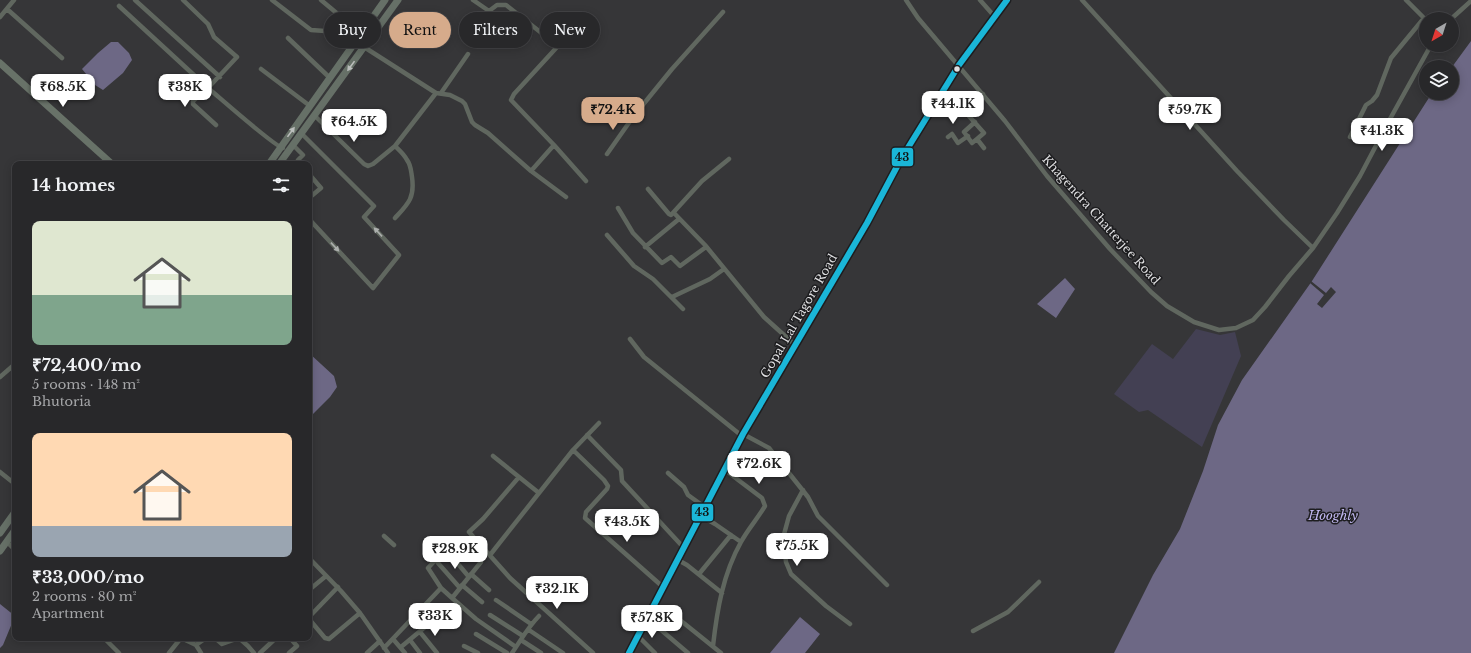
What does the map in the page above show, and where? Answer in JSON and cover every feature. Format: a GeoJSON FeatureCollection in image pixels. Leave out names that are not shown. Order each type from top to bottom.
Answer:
{"type":"FeatureCollection","features":[{"type":"Feature","properties":{"kind":"main road"},"geometry":{"type":"LineString","coordinates":[[377,12],[385,0]]}},
{"type":"Feature","properties":{"kind":"main road"},"geometry":{"type":"LineString","coordinates":[[381,24],[398,0]]}},
{"type":"Feature","properties":{"kind":"main road"},"geometry":{"type":"LineString","coordinates":[[271,161],[351,48]]}},
{"type":"Feature","properties":{"kind":"main road"},"geometry":{"type":"LineString","coordinates":[[281,161],[363,48]]}},
{"type":"Feature","properties":{"kind":"main road"},"geometry":{"type":"LineString","coordinates":[[1,530],[12,516]]}},
{"type":"Feature","properties":{"kind":"main road"},"geometry":{"type":"LineString","coordinates":[[0,551],[12,534]]}},
{"type":"Feature","properties":{"kind":"street"},"geometry":{"type":"LineString","coordinates":[[0,17],[14,0]]}},
{"type":"Feature","properties":{"kind":"street"},"geometry":{"type":"LineString","coordinates":[[135,0],[220,77]]}},
{"type":"Feature","properties":{"kind":"street"},"geometry":{"type":"LineString","coordinates":[[183,0],[208,24],[214,38],[237,57],[220,77],[192,103],[216,125]]}},
{"type":"Feature","properties":{"kind":"street"},"geometry":{"type":"LineString","coordinates":[[272,0],[311,30],[324,31]]}},
{"type":"Feature","properties":{"kind":"street"},"geometry":{"type":"LineString","coordinates":[[321,0],[335,12]]}},
{"type":"Feature","properties":{"kind":"street"},"geometry":{"type":"LineString","coordinates":[[473,0],[490,11],[497,5],[506,5],[558,46],[514,94],[511,100],[586,181]]}},
{"type":"Feature","properties":{"kind":"street","name":"Khagendra Chatterjee Road"},"geometry":{"type":"LineString","coordinates":[[906,0],[918,18],[983,94],[1047,176],[1110,249],[1151,292],[1167,306],[1194,322],[1219,330],[1236,328],[1253,320],[1313,248],[1360,176],[1427,52]]}},
{"type":"Feature","properties":{"kind":"street"},"geometry":{"type":"LineString","coordinates":[[980,0],[995,17]]}},
{"type":"Feature","properties":{"kind":"street","name":"Gopal Lal Tagore Road"},"geometry":{"type":"LineString","coordinates":[[629,653],[743,435],[902,159],[959,65],[1007,0]]}},
{"type":"Feature","properties":{"kind":"street"},"geometry":{"type":"LineString","coordinates":[[1082,0],[1237,171],[1313,248]]}},
{"type":"Feature","properties":{"kind":"street"},"geometry":{"type":"LineString","coordinates":[[1406,0],[1419,13]]}},
{"type":"Feature","properties":{"kind":"street"},"geometry":{"type":"LineString","coordinates":[[1459,12],[1471,1]]}},
{"type":"Feature","properties":{"kind":"street"},"geometry":{"type":"LineString","coordinates":[[119,6],[208,88],[280,148],[291,147],[303,154],[299,161]]}},
{"type":"Feature","properties":{"kind":"street"},"geometry":{"type":"LineString","coordinates":[[7,8],[62,58]]}},
{"type":"Feature","properties":{"kind":"street"},"geometry":{"type":"LineString","coordinates":[[607,154],[633,117],[723,12]]}},
{"type":"Feature","properties":{"kind":"street"},"geometry":{"type":"LineString","coordinates":[[1350,137],[1366,105],[1377,95],[1391,58],[1419,26]]}},
{"type":"Feature","properties":{"kind":"street"},"geometry":{"type":"LineString","coordinates":[[288,38],[330,78]]}},
{"type":"Feature","properties":{"kind":"street"},"geometry":{"type":"LineString","coordinates":[[366,48],[439,93],[450,95],[462,101],[465,104],[472,122],[488,133],[530,171],[566,197]]}},
{"type":"Feature","properties":{"kind":"street"},"geometry":{"type":"LineString","coordinates":[[314,116],[364,164],[368,166],[373,164],[395,146],[439,93],[468,54]]}},
{"type":"Feature","properties":{"kind":"street"},"geometry":{"type":"LineString","coordinates":[[0,63],[109,161]]}},
{"type":"Feature","properties":{"kind":"street"},"geometry":{"type":"LineString","coordinates":[[261,69],[310,106]]}},
{"type":"Feature","properties":{"kind":"street"},"geometry":{"type":"LineString","coordinates":[[975,122],[964,132],[972,143],[984,133],[975,122],[968,115],[973,110],[972,105],[983,94]]}},
{"type":"Feature","properties":{"kind":"street"},"geometry":{"type":"LineString","coordinates":[[614,101],[633,117]]}},
{"type":"Feature","properties":{"kind":"street"},"geometry":{"type":"LineString","coordinates":[[301,133],[374,206],[364,217],[399,255],[373,288],[312,222]]}},
{"type":"Feature","properties":{"kind":"street"},"geometry":{"type":"LineString","coordinates":[[948,137],[952,134],[958,143],[968,136]]}},
{"type":"Feature","properties":{"kind":"street"},"geometry":{"type":"LineString","coordinates":[[977,139],[984,148]]}},
{"type":"Feature","properties":{"kind":"street"},"geometry":{"type":"LineString","coordinates":[[530,171],[554,145]]}},
{"type":"Feature","properties":{"kind":"street"},"geometry":{"type":"LineString","coordinates":[[395,146],[410,166],[413,185],[412,197],[408,204],[395,218]]}},
{"type":"Feature","properties":{"kind":"street"},"geometry":{"type":"LineString","coordinates":[[648,189],[669,214],[672,215],[702,181],[729,159]]}},
{"type":"Feature","properties":{"kind":"street"},"geometry":{"type":"LineString","coordinates":[[312,178],[321,188],[312,196]]}},
{"type":"Feature","properties":{"kind":"street"},"geometry":{"type":"LineString","coordinates":[[618,208],[633,233],[662,263],[672,257],[680,266],[706,247]]}},
{"type":"Feature","properties":{"kind":"street"},"geometry":{"type":"LineString","coordinates":[[674,213],[706,247],[764,317],[795,345]]}},
{"type":"Feature","properties":{"kind":"street"},"geometry":{"type":"LineString","coordinates":[[645,246],[679,219]]}},
{"type":"Feature","properties":{"kind":"street"},"geometry":{"type":"LineString","coordinates":[[607,235],[634,266],[653,279],[683,309]]}},
{"type":"Feature","properties":{"kind":"street"},"geometry":{"type":"LineString","coordinates":[[672,297],[710,279],[724,269]]}},
{"type":"Feature","properties":{"kind":"street"},"geometry":{"type":"LineString","coordinates":[[630,339],[644,357],[743,435],[769,448],[803,490],[818,516],[887,585]]}},
{"type":"Feature","properties":{"kind":"street"},"geometry":{"type":"LineString","coordinates":[[0,377],[12,367]]}},
{"type":"Feature","properties":{"kind":"street"},"geometry":{"type":"LineString","coordinates":[[490,554],[573,450],[599,422]]}},
{"type":"Feature","properties":{"kind":"street"},"geometry":{"type":"LineString","coordinates":[[587,435],[621,470],[622,481],[684,548]]}},
{"type":"Feature","properties":{"kind":"street"},"geometry":{"type":"LineString","coordinates":[[573,450],[604,480],[608,486],[586,512],[584,518],[664,587]]}},
{"type":"Feature","properties":{"kind":"street"},"geometry":{"type":"LineString","coordinates":[[493,456],[539,493]]}},
{"type":"Feature","properties":{"kind":"street"},"geometry":{"type":"LineString","coordinates":[[713,646],[717,612],[722,593],[741,542],[765,506],[765,502],[762,498],[725,470]]}},
{"type":"Feature","properties":{"kind":"street"},"geometry":{"type":"LineString","coordinates":[[0,472],[12,482]]}},
{"type":"Feature","properties":{"kind":"street"},"geometry":{"type":"LineString","coordinates":[[668,474],[684,487],[688,495],[706,508]]}},
{"type":"Feature","properties":{"kind":"street"},"geometry":{"type":"LineString","coordinates":[[519,477],[483,519],[469,532],[510,578],[593,653]]}},
{"type":"Feature","properties":{"kind":"street"},"geometry":{"type":"LineString","coordinates":[[803,490],[789,516],[783,538],[786,562],[791,574],[826,606],[850,624]]}},
{"type":"Feature","properties":{"kind":"street"},"geometry":{"type":"LineString","coordinates":[[701,516],[741,542]]}},
{"type":"Feature","properties":{"kind":"street"},"geometry":{"type":"LineString","coordinates":[[699,574],[731,535]]}},
{"type":"Feature","properties":{"kind":"street"},"geometry":{"type":"LineString","coordinates":[[384,536],[394,545]]}},
{"type":"Feature","properties":{"kind":"street"},"geometry":{"type":"LineString","coordinates":[[453,541],[428,568],[441,588],[452,598],[476,619],[516,647]]}},
{"type":"Feature","properties":{"kind":"street"},"geometry":{"type":"LineString","coordinates":[[7,542],[12,547]]}},
{"type":"Feature","properties":{"kind":"street"},"geometry":{"type":"LineString","coordinates":[[448,552],[470,575],[489,590]]}},
{"type":"Feature","properties":{"kind":"street"},"geometry":{"type":"LineString","coordinates":[[678,560],[699,574],[722,593]]}},
{"type":"Feature","properties":{"kind":"street"},"geometry":{"type":"LineString","coordinates":[[312,561],[338,587],[360,613],[388,653]]}},
{"type":"Feature","properties":{"kind":"street"},"geometry":{"type":"LineString","coordinates":[[452,598],[481,562]]}},
{"type":"Feature","properties":{"kind":"street"},"geometry":{"type":"LineString","coordinates":[[438,563],[461,587],[482,602]]}},
{"type":"Feature","properties":{"kind":"street"},"geometry":{"type":"LineString","coordinates":[[312,588],[326,576]]}},
{"type":"Feature","properties":{"kind":"street"},"geometry":{"type":"LineString","coordinates":[[973,632],[1008,612],[1039,582]]}},
{"type":"Feature","properties":{"kind":"street"},"geometry":{"type":"LineString","coordinates":[[312,614],[338,587]]}},
{"type":"Feature","properties":{"kind":"street"},"geometry":{"type":"LineString","coordinates":[[384,648],[441,588]]}},
{"type":"Feature","properties":{"kind":"street"},"geometry":{"type":"LineString","coordinates":[[496,600],[531,624]]}},
{"type":"Feature","properties":{"kind":"street"},"geometry":{"type":"LineString","coordinates":[[654,606],[670,612],[721,653]]}},
{"type":"Feature","properties":{"kind":"street"},"geometry":{"type":"LineString","coordinates":[[312,623],[325,638],[329,639],[360,613]]}},
{"type":"Feature","properties":{"kind":"street"},"geometry":{"type":"LineString","coordinates":[[490,615],[541,653]]}},
{"type":"Feature","properties":{"kind":"street"},"geometry":{"type":"LineString","coordinates":[[513,653],[529,630],[531,624],[539,616]]}},
{"type":"Feature","properties":{"kind":"street"},"geometry":{"type":"LineString","coordinates":[[647,618],[688,653]]}},
{"type":"Feature","properties":{"kind":"street"},"geometry":{"type":"LineString","coordinates":[[401,647],[425,627]]}},
{"type":"Feature","properties":{"kind":"street"},"geometry":{"type":"LineString","coordinates":[[529,630],[563,653]]}},
{"type":"Feature","properties":{"kind":"street"},"geometry":{"type":"LineString","coordinates":[[420,632],[437,653]]}},
{"type":"Feature","properties":{"kind":"street"},"geometry":{"type":"LineString","coordinates":[[476,634],[507,653]]}},
{"type":"Feature","properties":{"kind":"street"},"geometry":{"type":"LineString","coordinates":[[638,636],[655,653]]}},
{"type":"Feature","properties":{"kind":"street"},"geometry":{"type":"LineString","coordinates":[[393,639],[405,653]]}},
{"type":"Feature","properties":{"kind":"street"},"geometry":{"type":"LineString","coordinates":[[410,640],[420,653]]}},
{"type":"Feature","properties":{"kind":"street"},"geometry":{"type":"LineString","coordinates":[[107,641],[119,653]]}},
{"type":"Feature","properties":{"kind":"street"},"geometry":{"type":"LineString","coordinates":[[169,653],[179,641]]}},
{"type":"Feature","properties":{"kind":"street"},"geometry":{"type":"LineString","coordinates":[[187,641],[196,645],[201,653]]}},
{"type":"Feature","properties":{"kind":"street"},"geometry":{"type":"LineString","coordinates":[[196,645],[202,641]]}},
{"type":"Feature","properties":{"kind":"street"},"geometry":{"type":"LineString","coordinates":[[218,641],[222,644],[230,641]]}},
{"type":"Feature","properties":{"kind":"street"},"geometry":{"type":"LineString","coordinates":[[242,641],[254,653]]}},
{"type":"Feature","properties":{"kind":"street"},"geometry":{"type":"LineString","coordinates":[[260,653],[273,641]]}},
{"type":"Feature","properties":{"kind":"street"},"geometry":{"type":"LineString","coordinates":[[289,653],[297,646],[293,641]]}},
{"type":"Feature","properties":{"kind":"street"},"geometry":{"type":"LineString","coordinates":[[367,653],[380,641]]}},
{"type":"Feature","properties":{"kind":"street"},"geometry":{"type":"LineString","coordinates":[[464,646],[478,653]]}},
{"type":"Feature","properties":{"kind":"shaded area"},"geometry":{"type":"Polygon","coordinates":[[[1196,329],[1220,335],[1235,332],[1241,356],[1202,447],[1148,410],[1139,412],[1114,394],[1152,344],[1173,359],[1196,329]]]}},
{"type":"Feature","properties":{"kind":"water","name":"Hooghly"},"geometry":{"type":"Polygon","coordinates":[[[1471,41],[1471,653],[1114,653],[1153,575],[1180,529],[1203,471],[1218,425],[1242,380],[1312,281],[1428,100],[1459,100],[1459,60],[1457,60],[1471,41]]]}},
{"type":"Feature","properties":{"kind":"water"},"geometry":{"type":"Polygon","coordinates":[[[111,42],[118,42],[129,53],[132,60],[123,73],[103,90],[95,85],[82,69],[111,42]]]}},
{"type":"Feature","properties":{"kind":"water"},"geometry":{"type":"Polygon","coordinates":[[[1065,278],[1075,289],[1056,318],[1037,304],[1065,278]]]}},
{"type":"Feature","properties":{"kind":"water"},"geometry":{"type":"Polygon","coordinates":[[[312,356],[334,376],[337,387],[330,397],[312,415],[312,356]]]}},
{"type":"Feature","properties":{"kind":"water"},"geometry":{"type":"Polygon","coordinates":[[[0,604],[12,614],[12,623],[3,645],[0,648],[0,604]]]}},
{"type":"Feature","properties":{"kind":"water"},"geometry":{"type":"Polygon","coordinates":[[[800,617],[820,634],[805,653],[770,653],[800,617]]]}},
{"type":"Feature","properties":{"kind":"pier"},"geometry":{"type":"Polygon","coordinates":[[[1311,281],[1326,293],[1331,287],[1336,292],[1322,308],[1317,304],[1324,295],[1310,283],[1311,281]]]}},
{"type":"Feature","properties":{"kind":"transit line","name":"43"},"geometry":{"type":"LineString","coordinates":[[629,653],[743,434],[867,223],[901,159],[959,65],[1007,0]]}}]}
